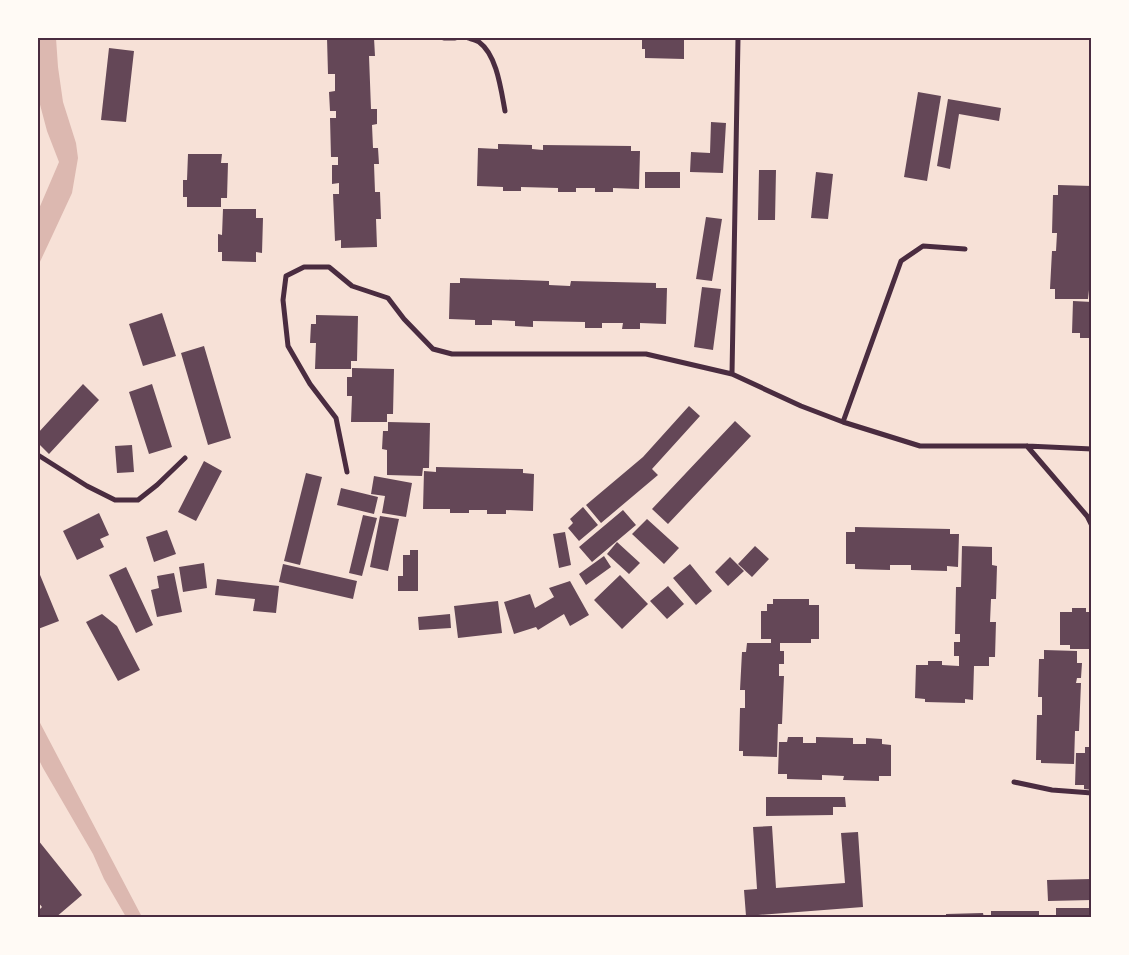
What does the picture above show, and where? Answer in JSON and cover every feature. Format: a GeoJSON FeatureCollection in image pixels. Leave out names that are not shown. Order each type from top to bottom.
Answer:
{"type":"FeatureCollection","features":[{"type":"Feature","properties":{"kind":"street"},"geometry":{"type":"LineString","coordinates":[[444,38],[455,38]]}},
{"type":"Feature","properties":{"kind":"street"},"geometry":{"type":"LineString","coordinates":[[468,38],[479,42],[490,55],[499,81],[505,111]]}},
{"type":"Feature","properties":{"kind":"street"},"geometry":{"type":"LineString","coordinates":[[732,374],[738,38]]}},
{"type":"Feature","properties":{"kind":"street"},"geometry":{"type":"LineString","coordinates":[[843,422],[901,261],[923,246],[965,249]]}},
{"type":"Feature","properties":{"kind":"street"},"geometry":{"type":"LineString","coordinates":[[347,472],[336,418],[310,384],[288,346],[283,300],[286,276],[304,267],[329,267],[352,286],[388,298],[404,319],[433,349],[452,354],[646,354],[732,374],[802,406],[843,422],[920,446],[1027,446],[1092,449]]}},
{"type":"Feature","properties":{"kind":"street"},"geometry":{"type":"LineString","coordinates":[[1027,446],[1087,516],[1092,526]]}},
{"type":"Feature","properties":{"kind":"street"},"geometry":{"type":"LineString","coordinates":[[38,455],[87,486],[115,500],[138,500],[185,458]]}},
{"type":"Feature","properties":{"kind":"street"},"geometry":{"type":"LineString","coordinates":[[1014,782],[1052,790],[1092,793]]}},
{"type":"Feature","properties":{"kind":"shaded area"},"geometry":{"type":"Polygon","coordinates":[[[38,38],[56,38],[63,102],[76,143],[78,158],[72,193],[38,266],[38,211],[59,162],[47,131],[38,97],[38,38]]]}},
{"type":"Feature","properties":{"kind":"shaded area"},"geometry":{"type":"Polygon","coordinates":[[[38,719],[142,917],[126,917],[104,879],[93,854],[43,768],[38,758],[38,719]]]}},
{"type":"Feature","properties":{"kind":"building"},"geometry":{"type":"Polygon","coordinates":[[[327,38],[374,38],[375,56],[369,56],[371,109],[377,109],[377,124],[372,125],[373,148],[378,148],[379,164],[374,164],[375,192],[380,192],[381,219],[376,219],[377,247],[341,248],[341,240],[335,241],[333,194],[339,194],[339,183],[332,184],[332,165],[338,165],[338,157],[331,157],[330,118],[336,118],[336,111],[330,111],[329,92],[335,91],[335,74],[328,74],[327,38]]]}},
{"type":"Feature","properties":{"kind":"building"},"geometry":{"type":"Polygon","coordinates":[[[642,38],[684,38],[684,59],[645,58],[645,49],[642,49],[642,38]]]}},
{"type":"Feature","properties":{"kind":"building"},"geometry":{"type":"Polygon","coordinates":[[[109,48],[134,51],[126,122],[101,120],[109,48]]]}},
{"type":"Feature","properties":{"kind":"building"},"geometry":{"type":"Polygon","coordinates":[[[918,92],[941,96],[927,181],[904,177],[918,92]]]}},
{"type":"Feature","properties":{"kind":"building"},"geometry":{"type":"Polygon","coordinates":[[[948,99],[1001,108],[999,121],[959,114],[950,169],[937,166],[948,99]]]}},
{"type":"Feature","properties":{"kind":"building"},"geometry":{"type":"Polygon","coordinates":[[[711,122],[726,123],[723,173],[690,172],[691,152],[710,153],[711,122]]]}},
{"type":"Feature","properties":{"kind":"building"},"geometry":{"type":"Polygon","coordinates":[[[498,144],[532,145],[532,149],[543,150],[543,145],[631,146],[631,151],[640,151],[639,189],[613,188],[613,192],[595,192],[595,188],[576,188],[576,192],[558,192],[558,188],[521,187],[521,191],[503,191],[503,187],[477,186],[478,148],[498,149],[498,144]]]}},
{"type":"Feature","properties":{"kind":"building"},"geometry":{"type":"Polygon","coordinates":[[[188,154],[222,154],[221,163],[228,163],[227,198],[221,198],[221,207],[187,207],[187,197],[183,197],[183,180],[187,180],[188,154]]]}},
{"type":"Feature","properties":{"kind":"building"},"geometry":{"type":"Polygon","coordinates":[[[759,170],[776,170],[775,220],[758,220],[759,170]]]}},
{"type":"Feature","properties":{"kind":"building"},"geometry":{"type":"Polygon","coordinates":[[[645,172],[680,172],[680,188],[645,188],[645,172]]]}},
{"type":"Feature","properties":{"kind":"building"},"geometry":{"type":"Polygon","coordinates":[[[816,172],[833,174],[828,219],[811,218],[816,172]]]}},
{"type":"Feature","properties":{"kind":"building"},"geometry":{"type":"Polygon","coordinates":[[[1058,185],[1092,186],[1092,267],[1089,267],[1089,276],[1092,276],[1092,290],[1089,290],[1088,299],[1055,299],[1055,289],[1050,289],[1052,251],[1056,251],[1057,233],[1052,233],[1053,195],[1058,195],[1058,185]]]}},
{"type":"Feature","properties":{"kind":"building"},"geometry":{"type":"Polygon","coordinates":[[[223,209],[256,209],[256,218],[263,218],[262,253],[256,252],[256,262],[222,261],[222,252],[218,252],[218,234],[222,235],[223,209]]]}},
{"type":"Feature","properties":{"kind":"building"},"geometry":{"type":"Polygon","coordinates":[[[706,217],[722,219],[712,281],[696,279],[706,217]]]}},
{"type":"Feature","properties":{"kind":"building"},"geometry":{"type":"Polygon","coordinates":[[[460,278],[549,281],[549,285],[570,286],[571,281],[656,283],[656,288],[667,288],[666,324],[640,323],[640,329],[622,329],[623,323],[602,323],[602,328],[585,328],[585,322],[533,321],[533,327],[515,326],[515,321],[492,320],[492,325],[475,325],[475,320],[449,319],[450,283],[460,283],[460,278]]]}},
{"type":"Feature","properties":{"kind":"building"},"geometry":{"type":"Polygon","coordinates":[[[702,287],[721,289],[713,350],[694,347],[702,287]]]}},
{"type":"Feature","properties":{"kind":"building"},"geometry":{"type":"Polygon","coordinates":[[[1073,301],[1092,302],[1092,338],[1080,338],[1080,333],[1072,333],[1073,301]]]}},
{"type":"Feature","properties":{"kind":"building"},"geometry":{"type":"Polygon","coordinates":[[[162,313],[176,356],[143,366],[129,324],[162,313]]]}},
{"type":"Feature","properties":{"kind":"building"},"geometry":{"type":"Polygon","coordinates":[[[316,315],[358,316],[357,361],[351,361],[351,369],[315,369],[316,343],[310,343],[311,324],[316,324],[316,315]]]}},
{"type":"Feature","properties":{"kind":"building"},"geometry":{"type":"Polygon","coordinates":[[[204,346],[231,438],[208,445],[181,353],[204,346]]]}},
{"type":"Feature","properties":{"kind":"building"},"geometry":{"type":"Polygon","coordinates":[[[352,368],[394,369],[393,414],[387,414],[387,422],[351,422],[352,396],[347,396],[347,377],[352,377],[352,368]]]}},
{"type":"Feature","properties":{"kind":"building"},"geometry":{"type":"Polygon","coordinates":[[[83,384],[99,400],[49,454],[38,443],[38,433],[83,384]]]}},
{"type":"Feature","properties":{"kind":"building"},"geometry":{"type":"Polygon","coordinates":[[[152,384],[172,447],[149,454],[129,392],[152,384]]]}},
{"type":"Feature","properties":{"kind":"building"},"geometry":{"type":"Polygon","coordinates":[[[689,406],[700,416],[652,469],[658,475],[601,523],[586,505],[643,457],[689,406]]]}},
{"type":"Feature","properties":{"kind":"building"},"geometry":{"type":"Polygon","coordinates":[[[735,421],[751,436],[668,524],[652,509],[735,421]]]}},
{"type":"Feature","properties":{"kind":"building"},"geometry":{"type":"Polygon","coordinates":[[[388,422],[430,423],[429,468],[423,468],[422,476],[387,475],[387,450],[382,449],[383,431],[388,431],[388,422]]]}},
{"type":"Feature","properties":{"kind":"building"},"geometry":{"type":"Polygon","coordinates":[[[132,445],[134,472],[117,473],[115,446],[132,445]]]}},
{"type":"Feature","properties":{"kind":"building"},"geometry":{"type":"Polygon","coordinates":[[[204,461],[222,471],[196,521],[178,512],[204,461]]]}},
{"type":"Feature","properties":{"kind":"building"},"geometry":{"type":"Polygon","coordinates":[[[436,467],[523,469],[523,473],[534,474],[533,511],[506,510],[506,514],[487,514],[487,510],[469,510],[469,513],[450,513],[450,509],[423,509],[424,471],[436,472],[436,467]]]}},
{"type":"Feature","properties":{"kind":"building"},"geometry":{"type":"Polygon","coordinates":[[[306,473],[322,477],[300,565],[284,561],[306,473]]]}},
{"type":"Feature","properties":{"kind":"building"},"geometry":{"type":"Polygon","coordinates":[[[374,476],[412,483],[406,517],[382,513],[385,496],[371,494],[374,476]]]}},
{"type":"Feature","properties":{"kind":"building"},"geometry":{"type":"Polygon","coordinates":[[[341,488],[378,497],[374,514],[337,505],[341,488]]]}},
{"type":"Feature","properties":{"kind":"building"},"geometry":{"type":"Polygon","coordinates":[[[583,507],[598,525],[579,541],[568,528],[573,523],[570,519],[583,507]]]}},
{"type":"Feature","properties":{"kind":"building"},"geometry":{"type":"Polygon","coordinates":[[[623,510],[636,525],[592,562],[579,547],[623,510]]]}},
{"type":"Feature","properties":{"kind":"building"},"geometry":{"type":"Polygon","coordinates":[[[99,513],[109,535],[100,539],[104,547],[77,560],[63,531],[99,513]]]}},
{"type":"Feature","properties":{"kind":"building"},"geometry":{"type":"Polygon","coordinates":[[[363,515],[377,518],[362,576],[349,573],[363,515]]]}},
{"type":"Feature","properties":{"kind":"building"},"geometry":{"type":"Polygon","coordinates":[[[380,516],[399,519],[388,571],[370,567],[380,516]]]}},
{"type":"Feature","properties":{"kind":"building"},"geometry":{"type":"Polygon","coordinates":[[[647,519],[679,548],[664,564],[632,534],[647,519]]]}},
{"type":"Feature","properties":{"kind":"building"},"geometry":{"type":"Polygon","coordinates":[[[855,527],[950,529],[950,534],[959,534],[958,567],[947,566],[947,571],[911,570],[911,565],[890,565],[890,570],[855,569],[855,564],[846,564],[846,532],[855,532],[855,527]]]}},
{"type":"Feature","properties":{"kind":"building"},"geometry":{"type":"Polygon","coordinates":[[[167,530],[176,554],[154,562],[146,537],[167,530]]]}},
{"type":"Feature","properties":{"kind":"building"},"geometry":{"type":"Polygon","coordinates":[[[565,532],[571,565],[559,568],[553,534],[565,532]]]}},
{"type":"Feature","properties":{"kind":"building"},"geometry":{"type":"Polygon","coordinates":[[[617,542],[640,563],[629,574],[607,554],[617,542]]]}},
{"type":"Feature","properties":{"kind":"building"},"geometry":{"type":"Polygon","coordinates":[[[755,546],[769,559],[752,577],[738,564],[755,546]]]}},
{"type":"Feature","properties":{"kind":"building"},"geometry":{"type":"Polygon","coordinates":[[[962,546],[992,547],[992,565],[997,566],[996,599],[991,599],[990,622],[996,622],[995,657],[989,657],[989,666],[974,666],[973,700],[965,699],[965,703],[925,702],[925,699],[915,698],[916,665],[928,665],[928,661],[942,661],[942,665],[959,666],[959,656],[954,656],[954,642],[960,642],[960,634],[955,634],[956,587],[961,587],[962,546]]]}},
{"type":"Feature","properties":{"kind":"building"},"geometry":{"type":"Polygon","coordinates":[[[410,550],[418,550],[418,591],[398,591],[398,576],[403,576],[403,555],[410,555],[410,550]]]}},
{"type":"Feature","properties":{"kind":"building"},"geometry":{"type":"Polygon","coordinates":[[[604,556],[611,567],[586,585],[579,574],[604,556]]]}},
{"type":"Feature","properties":{"kind":"building"},"geometry":{"type":"Polygon","coordinates":[[[730,557],[744,571],[728,586],[715,572],[730,557]]]}},
{"type":"Feature","properties":{"kind":"building"},"geometry":{"type":"Polygon","coordinates":[[[204,563],[207,588],[183,592],[179,567],[204,563]]]}},
{"type":"Feature","properties":{"kind":"building"},"geometry":{"type":"Polygon","coordinates":[[[283,564],[357,581],[353,599],[279,582],[283,564]]]}},
{"type":"Feature","properties":{"kind":"building"},"geometry":{"type":"Polygon","coordinates":[[[690,564],[712,591],[696,605],[673,578],[690,564]]]}},
{"type":"Feature","properties":{"kind":"building"},"geometry":{"type":"Polygon","coordinates":[[[126,567],[153,625],[136,633],[109,575],[126,567]]]}},
{"type":"Feature","properties":{"kind":"building"},"geometry":{"type":"Polygon","coordinates":[[[38,570],[59,621],[38,629],[38,570]]]}},
{"type":"Feature","properties":{"kind":"building"},"geometry":{"type":"Polygon","coordinates":[[[174,573],[182,612],[157,617],[151,590],[159,588],[157,576],[174,573]]]}},
{"type":"Feature","properties":{"kind":"building"},"geometry":{"type":"Polygon","coordinates":[[[620,575],[648,604],[622,629],[594,600],[620,575]]]}},
{"type":"Feature","properties":{"kind":"building"},"geometry":{"type":"Polygon","coordinates":[[[217,579],[279,586],[276,613],[253,611],[255,599],[215,595],[217,579]]]}},
{"type":"Feature","properties":{"kind":"building"},"geometry":{"type":"Polygon","coordinates":[[[570,581],[589,615],[570,626],[564,614],[538,630],[536,627],[514,634],[504,602],[530,594],[535,608],[554,597],[549,588],[570,581]]]}},
{"type":"Feature","properties":{"kind":"building"},"geometry":{"type":"Polygon","coordinates":[[[668,586],[684,604],[667,619],[650,601],[668,586]]]}},
{"type":"Feature","properties":{"kind":"building"},"geometry":{"type":"Polygon","coordinates":[[[773,599],[809,599],[809,605],[819,605],[819,639],[811,639],[811,643],[771,643],[771,639],[761,639],[761,611],[767,611],[767,604],[773,604],[773,599]]]}},
{"type":"Feature","properties":{"kind":"building"},"geometry":{"type":"Polygon","coordinates":[[[498,601],[502,633],[458,638],[454,606],[498,601]]]}},
{"type":"Feature","properties":{"kind":"building"},"geometry":{"type":"Polygon","coordinates":[[[1072,608],[1086,608],[1086,612],[1092,612],[1092,649],[1070,649],[1070,645],[1060,645],[1060,612],[1072,612],[1072,608]]]}},
{"type":"Feature","properties":{"kind":"building"},"geometry":{"type":"Polygon","coordinates":[[[102,614],[117,626],[140,670],[118,681],[86,622],[102,614]]]}},
{"type":"Feature","properties":{"kind":"building"},"geometry":{"type":"Polygon","coordinates":[[[450,614],[451,628],[419,630],[418,617],[450,614]]]}},
{"type":"Feature","properties":{"kind":"building"},"geometry":{"type":"Polygon","coordinates":[[[747,643],[780,643],[780,651],[784,651],[784,664],[779,664],[779,676],[784,676],[782,724],[778,724],[777,757],[743,756],[743,751],[739,751],[740,708],[745,708],[745,690],[740,690],[742,652],[746,652],[747,643]]]}},
{"type":"Feature","properties":{"kind":"building"},"geometry":{"type":"Polygon","coordinates":[[[1044,650],[1077,651],[1077,663],[1082,663],[1081,678],[1077,678],[1076,683],[1081,683],[1079,731],[1075,731],[1074,764],[1041,763],[1041,760],[1036,760],[1037,715],[1042,715],[1042,697],[1038,697],[1039,659],[1044,659],[1044,650]]]}},
{"type":"Feature","properties":{"kind":"building"},"geometry":{"type":"Polygon","coordinates":[[[788,737],[803,737],[803,743],[816,743],[816,737],[853,738],[853,744],[866,744],[866,738],[882,739],[882,744],[891,745],[891,776],[879,776],[879,781],[843,780],[844,776],[822,775],[822,780],[787,779],[787,774],[778,774],[779,742],[787,742],[788,737]]]}},
{"type":"Feature","properties":{"kind":"building"},"geometry":{"type":"Polygon","coordinates":[[[1085,747],[1092,747],[1092,790],[1084,789],[1084,785],[1075,785],[1076,753],[1085,753],[1085,747]]]}},
{"type":"Feature","properties":{"kind":"building"},"geometry":{"type":"Polygon","coordinates":[[[766,797],[845,797],[846,807],[833,807],[833,815],[766,816],[766,797]]]}},
{"type":"Feature","properties":{"kind":"building"},"geometry":{"type":"Polygon","coordinates":[[[772,826],[776,888],[845,883],[841,833],[858,832],[863,907],[746,916],[744,890],[757,889],[753,827],[772,826]]]}},
{"type":"Feature","properties":{"kind":"building"},"geometry":{"type":"Polygon","coordinates":[[[38,840],[82,895],[55,918],[39,918],[38,915],[38,911],[42,907],[38,902],[38,840]]]}},
{"type":"Feature","properties":{"kind":"building"},"geometry":{"type":"Polygon","coordinates":[[[1092,879],[1092,900],[1048,901],[1047,880],[1092,879]]]}},
{"type":"Feature","properties":{"kind":"building"},"geometry":{"type":"Polygon","coordinates":[[[1056,908],[1092,908],[1092,918],[1056,918],[1056,908]]]}},
{"type":"Feature","properties":{"kind":"building"},"geometry":{"type":"Polygon","coordinates":[[[991,911],[1039,911],[1039,918],[991,918],[991,911]]]}},
{"type":"Feature","properties":{"kind":"building"},"geometry":{"type":"Polygon","coordinates":[[[983,913],[984,918],[946,918],[946,914],[983,913]]]}}]}
